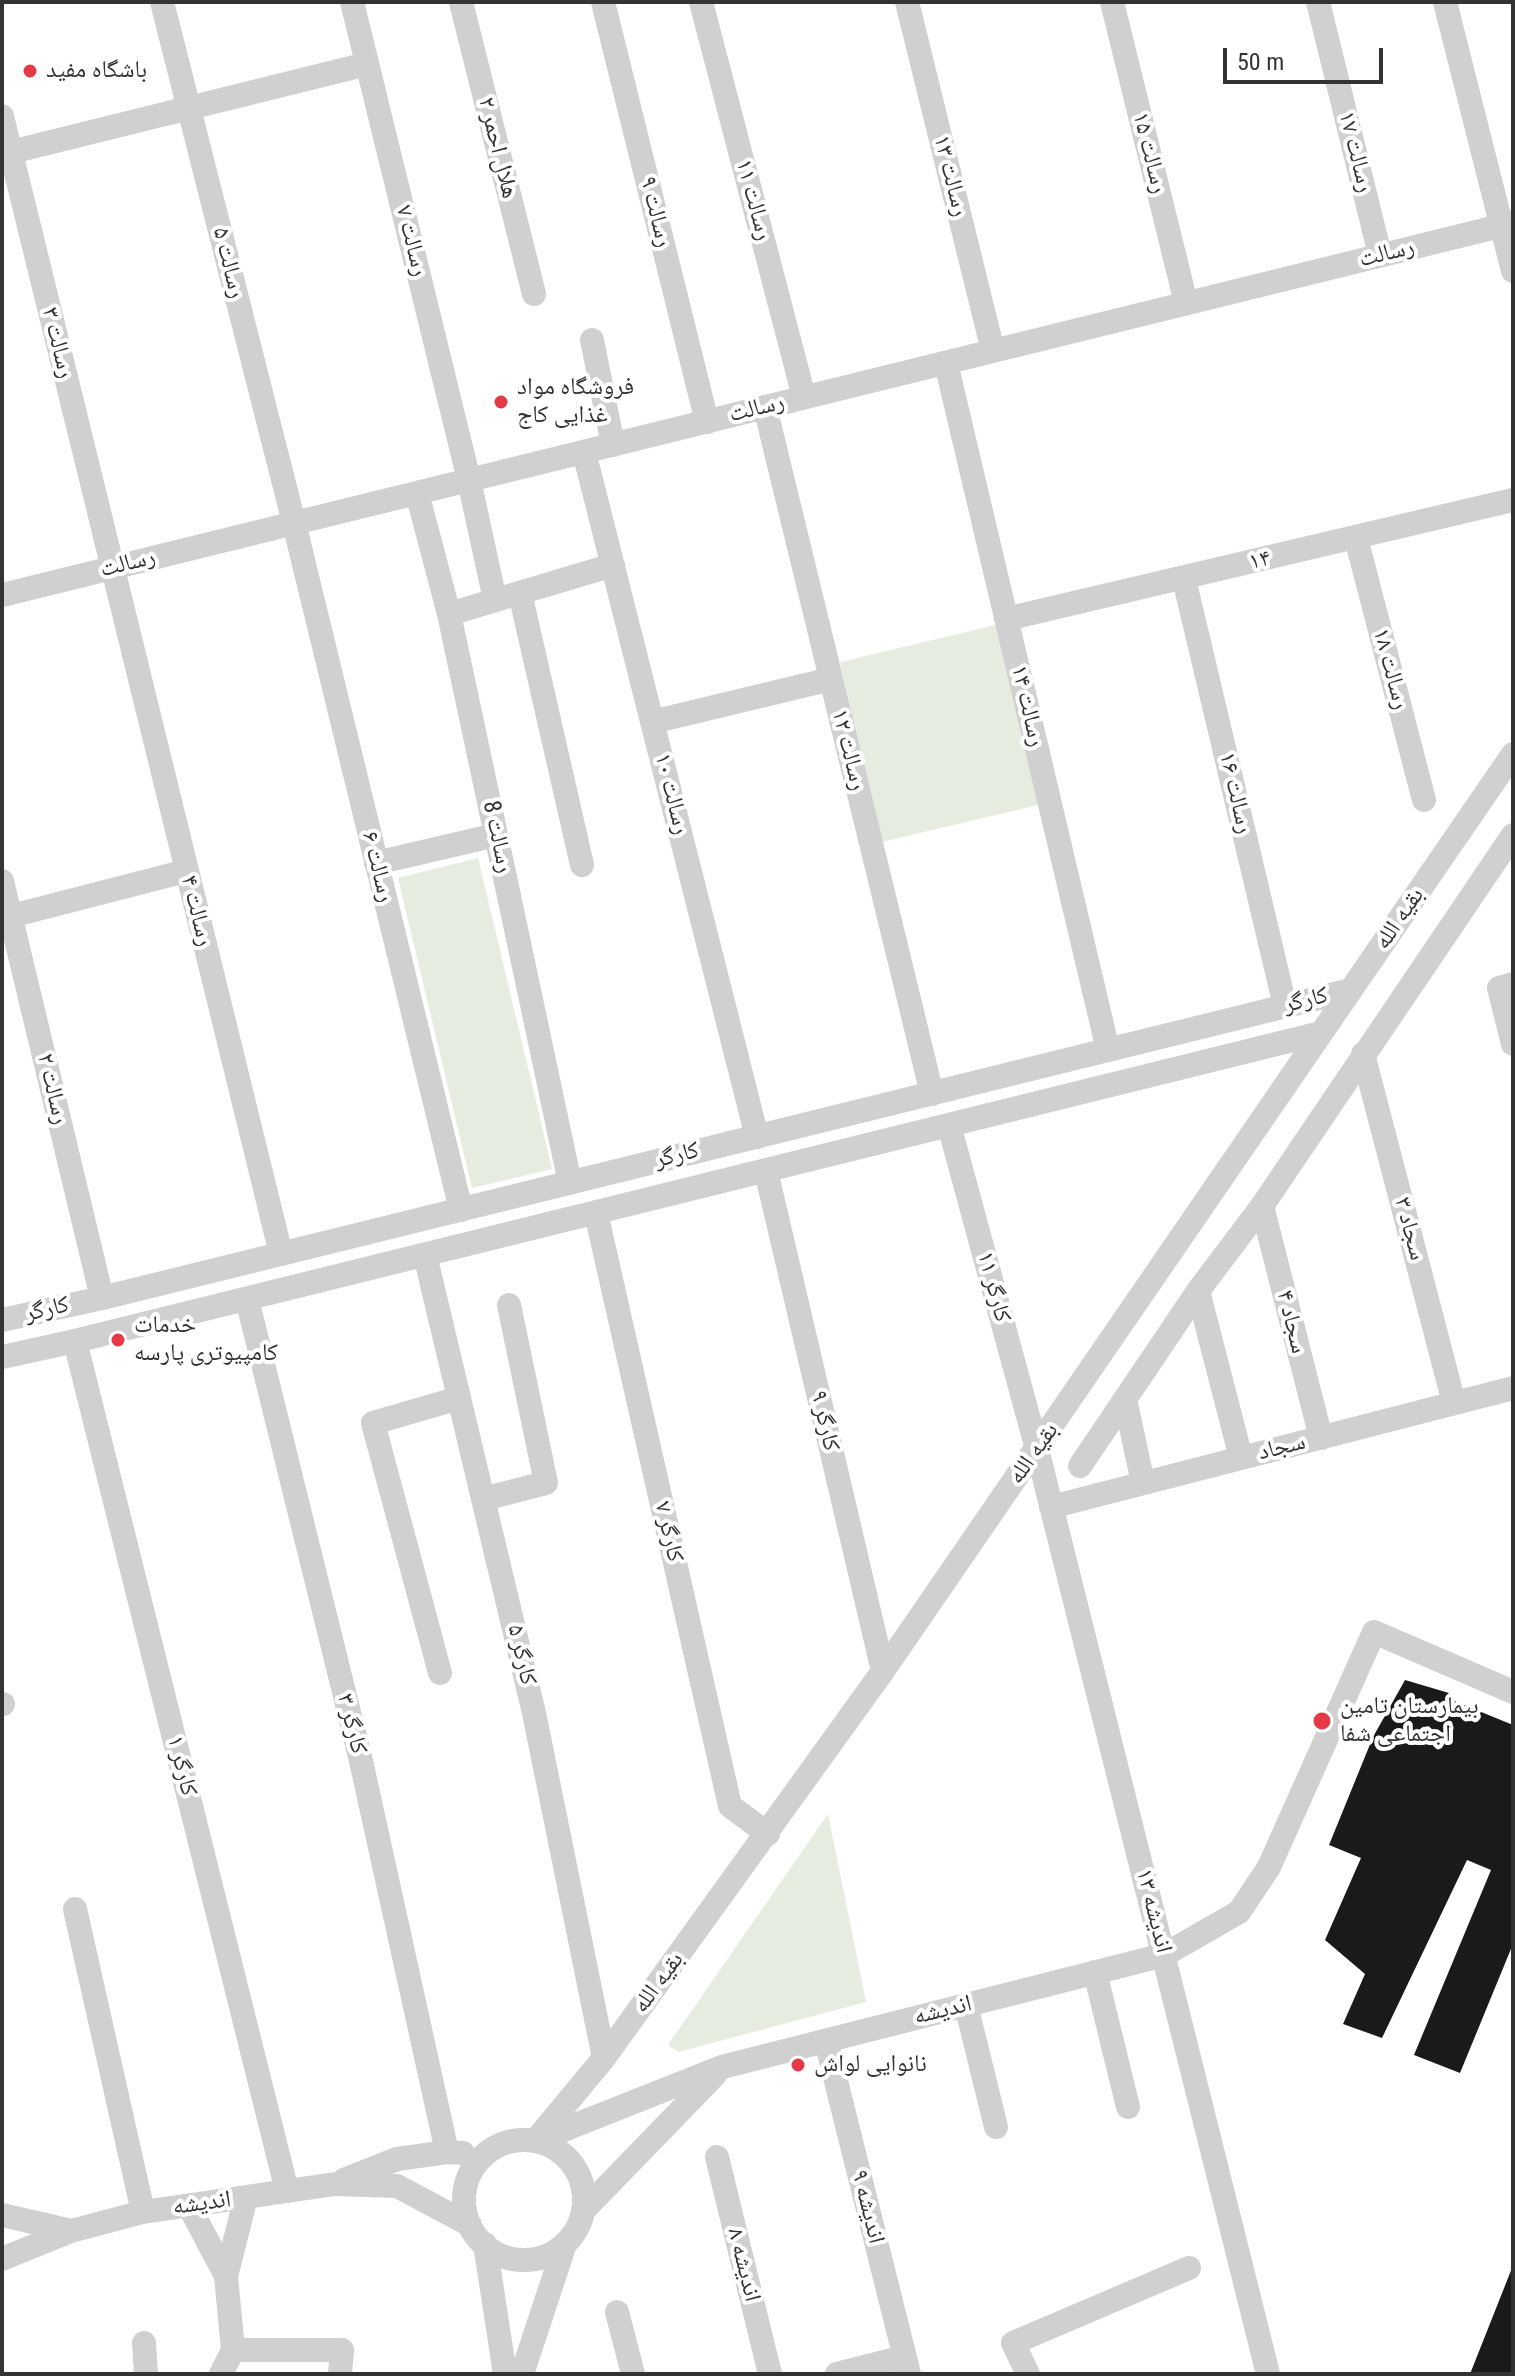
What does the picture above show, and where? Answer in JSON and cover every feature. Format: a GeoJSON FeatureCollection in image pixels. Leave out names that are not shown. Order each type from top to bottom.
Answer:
{"type":"FeatureCollection","features":[{"type":"Feature","properties":{"kind":"street","name":"رسالت ۵"},"geometry":{"type":"LineString","coordinates":[[162,2],[294,523]]}},
{"type":"Feature","properties":{"kind":"street","name":"رسالت ۷"},"geometry":{"type":"LineString","coordinates":[[352,2],[469,480],[495,600]]}},
{"type":"Feature","properties":{"kind":"street","name":"هلال احمر ۲"},"geometry":{"type":"LineString","coordinates":[[461,2],[534,294]]}},
{"type":"Feature","properties":{"kind":"street","name":"رسالت ۹"},"geometry":{"type":"LineString","coordinates":[[603,2],[707,422]]}},
{"type":"Feature","properties":{"kind":"street","name":"رسالت ۱۱"},"geometry":{"type":"LineString","coordinates":[[701,2],[804,397]]}},
{"type":"Feature","properties":{"kind":"street","name":"رسالت ۱۳"},"geometry":{"type":"LineString","coordinates":[[907,2],[993,351]]}},
{"type":"Feature","properties":{"kind":"street","name":"رسالت ۱۵"},"geometry":{"type":"LineString","coordinates":[[1112,2],[1186,303]]}},
{"type":"Feature","properties":{"kind":"street","name":"رسالت ۱۷"},"geometry":{"type":"LineString","coordinates":[[1318,2],[1380,255]]}},
{"type":"Feature","properties":{"kind":"street"},"geometry":{"type":"LineString","coordinates":[[1445,2],[1508,224],[1513,271]]}},
{"type":"Feature","properties":{"kind":"street"},"geometry":{"type":"LineString","coordinates":[[11,152],[367,64]]}},
{"type":"Feature","properties":{"kind":"street","name":"رسالت ۳"},"geometry":{"type":"LineString","coordinates":[[2,116],[111,569]]}},
{"type":"Feature","properties":{"kind":"street","name":"رسالت"},"geometry":{"type":"LineString","coordinates":[[2,595],[1508,224]]}},
{"type":"Feature","properties":{"kind":"street"},"geometry":{"type":"LineString","coordinates":[[592,340],[613,445]]}},
{"type":"Feature","properties":{"kind":"street","name":"رسالت ۱۴"},"geometry":{"type":"LineString","coordinates":[[946,363],[1108,1050]]}},
{"type":"Feature","properties":{"kind":"street","name":"رسالت ۱۲"},"geometry":{"type":"LineString","coordinates":[[765,407],[932,1094]]}},
{"type":"Feature","properties":{"kind":"street","name":"رسالت ۱۰"},"geometry":{"type":"LineString","coordinates":[[584,452],[757,1137]]}},
{"type":"Feature","properties":{"kind":"street","name":"رسالت 8"},"geometry":{"type":"LineString","coordinates":[[417,493],[449,614],[570,1183]]}},
{"type":"Feature","properties":{"kind":"street","name":"۱۴"},"geometry":{"type":"LineString","coordinates":[[1006,619],[1513,500]]}},
{"type":"Feature","properties":{"kind":"street","name":"رسالت ۶"},"geometry":{"type":"LineString","coordinates":[[294,523],[461,1210]]}},
{"type":"Feature","properties":{"kind":"street","name":"رسالت ۱۸"},"geometry":{"type":"LineString","coordinates":[[1356,538],[1424,800]]}},
{"type":"Feature","properties":{"kind":"street"},"geometry":{"type":"LineString","coordinates":[[449,614],[613,565]]}},
{"type":"Feature","properties":{"kind":"street","name":"رسالت ۴"},"geometry":{"type":"LineString","coordinates":[[111,569],[281,1254]]}},
{"type":"Feature","properties":{"kind":"street","name":"رسالت ۱۶"},"geometry":{"type":"LineString","coordinates":[[1184,579],[1285,1006]]}},
{"type":"Feature","properties":{"kind":"street"},"geometry":{"type":"LineString","coordinates":[[520,593],[582,865]]}},
{"type":"Feature","properties":{"kind":"street"},"geometry":{"type":"LineString","coordinates":[[652,722],[831,679]]}},
{"type":"Feature","properties":{"kind":"street","name":"بقیه الله"},"geometry":{"type":"LineString","coordinates":[[536,2140],[604,2058],[883,1671],[1513,754]]}},
{"type":"Feature","properties":{"kind":"street"},"geometry":{"type":"LineString","coordinates":[[376,863],[496,835]]}},
{"type":"Feature","properties":{"kind":"street","name":"بقیه الله"},"geometry":{"type":"LineString","coordinates":[[1080,1466],[1198,1291],[1262,1206],[1513,835]]}},
{"type":"Feature","properties":{"kind":"street"},"geometry":{"type":"LineString","coordinates":[[11,916],[186,871]]}},
{"type":"Feature","properties":{"kind":"street","name":"رسالت ۲"},"geometry":{"type":"LineString","coordinates":[[2,881],[102,1298]]}},
{"type":"Feature","properties":{"kind":"street"},"geometry":{"type":"LineString","coordinates":[[1513,984],[1499,988],[1513,1044]]}},
{"type":"Feature","properties":{"kind":"street","name":"کارگر"},"geometry":{"type":"LineString","coordinates":[[2,1320],[1351,990]]}},
{"type":"Feature","properties":{"kind":"street","name":"کارگر"},"geometry":{"type":"LineString","coordinates":[[2,1357],[1321,1033]]}},
{"type":"Feature","properties":{"kind":"street","name":"سجاد ۳"},"geometry":{"type":"LineString","coordinates":[[1363,1054],[1454,1403]]}},
{"type":"Feature","properties":{"kind":"street","name":"کارگر ۱۱"},"geometry":{"type":"LineString","coordinates":[[949,1125],[1037,1449]]}},
{"type":"Feature","properties":{"kind":"street","name":"کارگر ۹"},"geometry":{"type":"LineString","coordinates":[[766,1171],[883,1671]]}},
{"type":"Feature","properties":{"kind":"street","name":"سجاد ۴"},"geometry":{"type":"LineString","coordinates":[[1262,1206],[1321,1438]]}},
{"type":"Feature","properties":{"kind":"street","name":"کارگر ۷"},"geometry":{"type":"LineString","coordinates":[[596,1213],[730,1806],[768,1834]]}},
{"type":"Feature","properties":{"kind":"street"},"geometry":{"type":"LineString","coordinates":[[344,1238],[352,1272]]}},
{"type":"Feature","properties":{"kind":"street","name":"کارگر ۵"},"geometry":{"type":"LineString","coordinates":[[425,1255],[534,1713],[604,2058]]}},
{"type":"Feature","properties":{"kind":"street"},"geometry":{"type":"LineString","coordinates":[[1198,1291],[1241,1458]]}},
{"type":"Feature","properties":{"kind":"street","name":"کارگر ۳"},"geometry":{"type":"LineString","coordinates":[[247,1299],[361,1761],[447,2152]]}},
{"type":"Feature","properties":{"kind":"street"},"geometry":{"type":"LineString","coordinates":[[483,1499],[546,1483],[509,1305]]}},
{"type":"Feature","properties":{"kind":"street","name":"کارگر ۱"},"geometry":{"type":"LineString","coordinates":[[75,1341],[287,2191]]}},
{"type":"Feature","properties":{"kind":"street","name":"سجاد"},"geometry":{"type":"LineString","coordinates":[[1051,1507],[1513,1388]]}},
{"type":"Feature","properties":{"kind":"street"},"geometry":{"type":"LineString","coordinates":[[440,1673],[373,1423],[459,1398]]}},
{"type":"Feature","properties":{"kind":"street"},"geometry":{"type":"LineString","coordinates":[[1125,1399],[1143,1483]]}},
{"type":"Feature","properties":{"kind":"street","name":"اندیشه ۱۳"},"geometry":{"type":"LineString","coordinates":[[1037,1449],[1268,2374]]}},
{"type":"Feature","properties":{"kind":"street","name":"اندیشه"},"geometry":{"type":"LineString","coordinates":[[335,2184],[397,2159],[447,2152],[484,2155],[499,2145],[517,2140],[536,2140],[722,2067],[1164,1955],[1239,1912],[1269,1867],[1374,1632],[1513,1692]]}},
{"type":"Feature","properties":{"kind":"street"},"geometry":{"type":"LineString","coordinates":[[75,1909],[143,2212]]}},
{"type":"Feature","properties":{"kind":"street"},"geometry":{"type":"LineString","coordinates":[[1095,1972],[1128,2107]]}},
{"type":"Feature","properties":{"kind":"street"},"geometry":{"type":"LineString","coordinates":[[966,2005],[996,2127]]}},
{"type":"Feature","properties":{"kind":"street","name":"اندیشه ۹"},"geometry":{"type":"LineString","coordinates":[[826,2041],[906,2365]]}},
{"type":"Feature","properties":{"kind":"street"},"geometry":{"type":"LineString","coordinates":[[583,2211],[722,2067]]}},
{"type":"Feature","properties":{"kind":"street"},"geometry":{"type":"LineString","coordinates":[[522,2374],[565,2244],[577,2229],[583,2211],[584,2192],[579,2174],[554,2147],[536,2140]]}},
{"type":"Feature","properties":{"kind":"street"},"geometry":{"type":"LineString","coordinates":[[470,2225],[465,2207],[466,2188],[472,2170],[484,2155]]}},
{"type":"Feature","properties":{"kind":"street","name":"اندیشه ۸"},"geometry":{"type":"LineString","coordinates":[[717,2157],[770,2374]]}},
{"type":"Feature","properties":{"kind":"street","name":"اندیشه"},"geometry":{"type":"LineString","coordinates":[[2,2259],[71,2231],[143,2212],[335,2184],[397,2186],[470,2225],[495,2252],[513,2259],[531,2259],[549,2254],[565,2244]]}},
{"type":"Feature","properties":{"kind":"street"},"geometry":{"type":"LineString","coordinates":[[221,2374],[233,2350],[226,2276],[246,2197]]}},
{"type":"Feature","properties":{"kind":"street"},"geometry":{"type":"LineString","coordinates":[[189,2206],[226,2276]]}},
{"type":"Feature","properties":{"kind":"street","name":"اندیشه"},"geometry":{"type":"LineString","coordinates":[[2,2215],[71,2231]]}},
{"type":"Feature","properties":{"kind":"street"},"geometry":{"type":"LineString","coordinates":[[485,2244],[505,2374]]}},
{"type":"Feature","properties":{"kind":"street"},"geometry":{"type":"LineString","coordinates":[[1028,2374],[1013,2343],[1189,2268]]}},
{"type":"Feature","properties":{"kind":"street"},"geometry":{"type":"LineString","coordinates":[[617,2312],[633,2374]]}},
{"type":"Feature","properties":{"kind":"street"},"geometry":{"type":"LineString","coordinates":[[144,2343],[146,2374]]}},
{"type":"Feature","properties":{"kind":"street"},"geometry":{"type":"LineString","coordinates":[[233,2350],[342,2350],[340,2374]]}},
{"type":"Feature","properties":{"kind":"street"},"geometry":{"type":"LineString","coordinates":[[837,2374],[906,2365]]}},
{"type":"Feature","properties":{"kind":"shaded area"},"geometry":{"type":"Polygon","coordinates":[[[1017,620],[1059,800],[882,842],[840,662],[1017,620]]]}},
{"type":"Feature","properties":{"kind":"shaded area"},"geometry":{"type":"Polygon","coordinates":[[[478,858],[552,1169],[472,1188],[398,878],[478,858]]]}},
{"type":"Feature","properties":{"kind":"shaded area"},"geometry":{"type":"Polygon","coordinates":[[[828,1814],[866,2002],[678,2052],[668,2045],[828,1814]]]}},
{"type":"Feature","properties":{"kind":"building"},"geometry":{"type":"Polygon","coordinates":[[[1405,1680],[1449,1693],[1447,1698],[1513,1725],[1513,1944],[1460,2073],[1414,2055],[1491,1870],[1467,1860],[1382,2038],[1343,2024],[1365,1974],[1325,1940],[1361,1858],[1329,1845],[1373,1737],[1405,1680]]]}},
{"type":"Feature","properties":{"kind":"building"},"geometry":{"type":"Polygon","coordinates":[[[1512,2268],[1513,2374],[1470,2374],[1512,2268]]]}},
{"type":"Feature","properties":{"kind":"place","name":"باشگاه مفید"},"geometry":{"type":"Point","coordinates":[30,71]}},
{"type":"Feature","properties":{"kind":"place","name":"فروشگاه مواد غذایی کاج"},"geometry":{"type":"Point","coordinates":[501,402]}},
{"type":"Feature","properties":{"kind":"place","name":"خدمات کامپیوتری پارسه"},"geometry":{"type":"Point","coordinates":[118,1340]}},
{"type":"Feature","properties":{"kind":"place","name":"بیمارستان تامین اجتماعی شفا"},"geometry":{"type":"Point","coordinates":[1322,1721]}},
{"type":"Feature","properties":{"kind":"place","name":"نانوایی لواش"},"geometry":{"type":"Point","coordinates":[798,2065]}}]}
